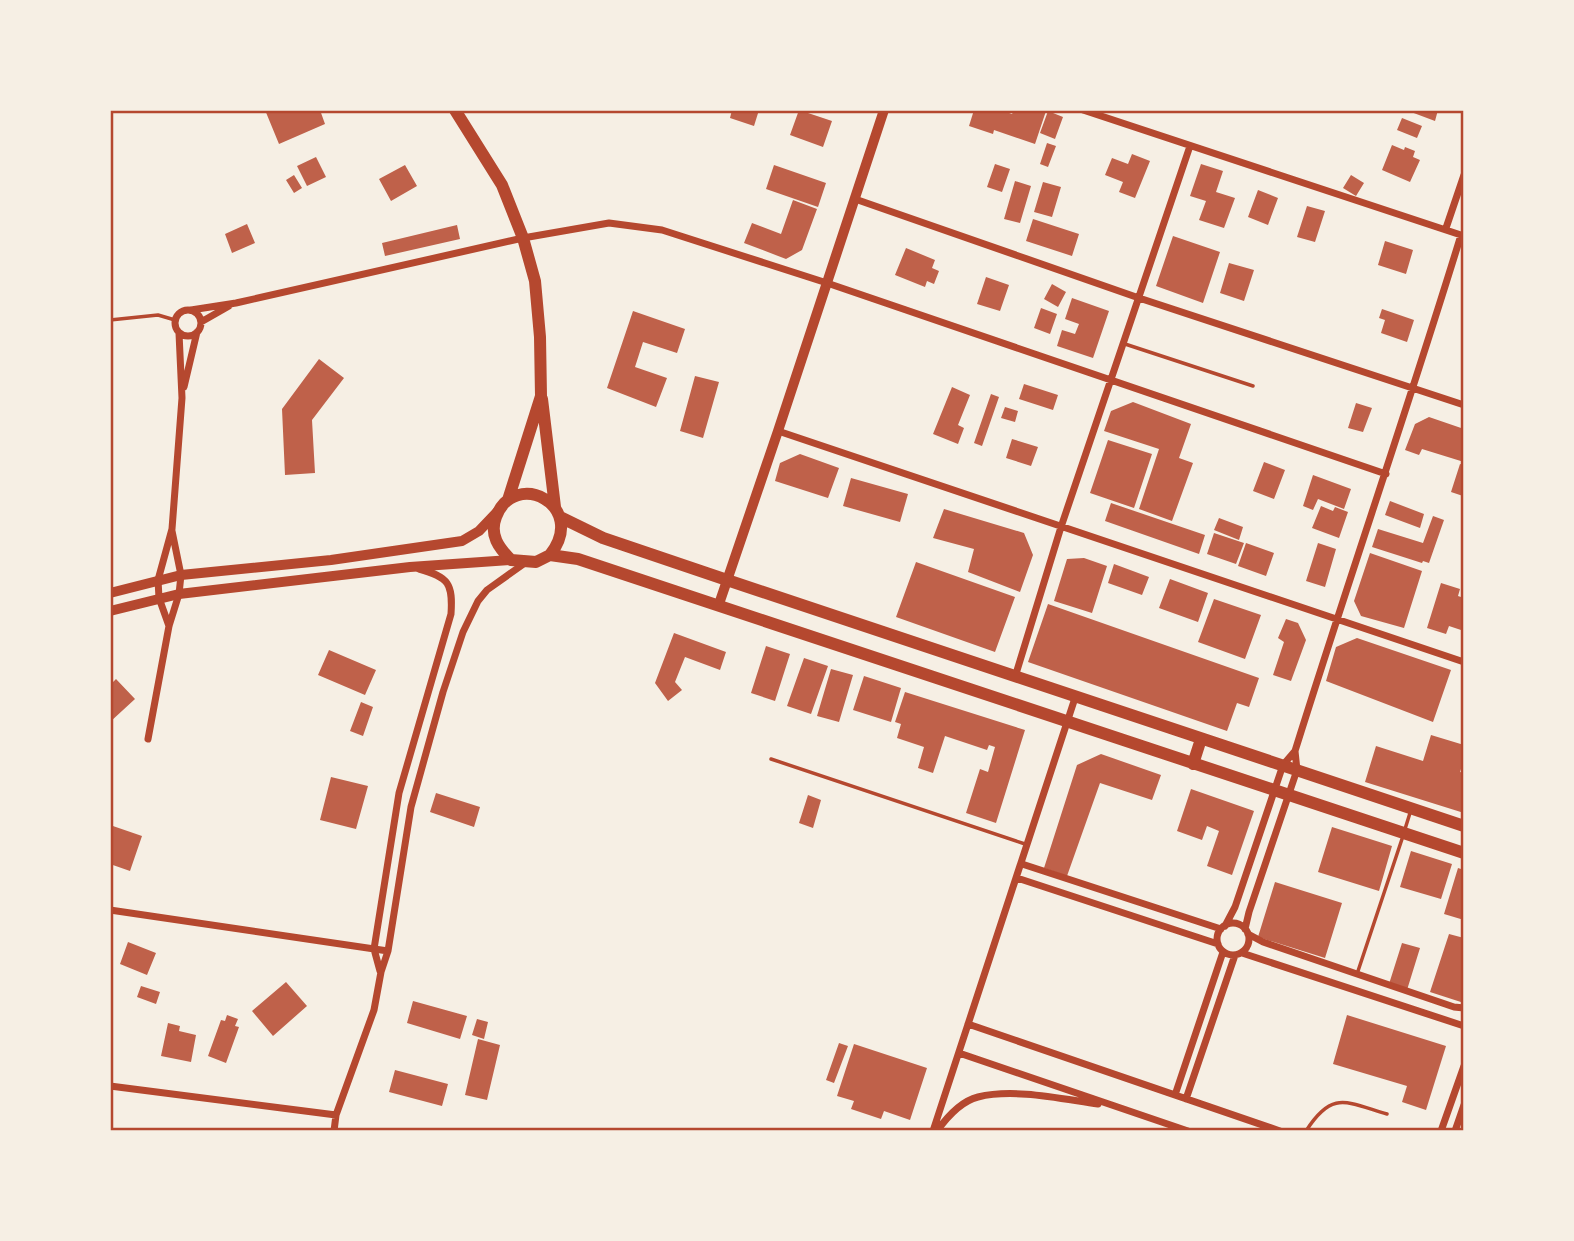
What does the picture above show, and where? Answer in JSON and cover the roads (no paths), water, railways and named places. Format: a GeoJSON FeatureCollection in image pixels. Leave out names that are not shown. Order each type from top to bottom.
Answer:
{"type":"FeatureCollection","features":[{"type":"Feature","properties":{"kind":"highway"},"geometry":{"type":"LineString","coordinates":[[455,110],[502,185],[523,238],[535,281],[541,396],[562,531],[558,544],[550,555],[536,562],[511,560],[499,549],[494,536],[494,523],[503,505],[541,396]]}},
{"type":"Feature","properties":{"kind":"highway"},"geometry":{"type":"LineString","coordinates":[[503,505],[520,495],[533,494],[545,499],[557,512],[603,538],[1464,826]]}},
{"type":"Feature","properties":{"kind":"highway"},"geometry":{"type":"LineString","coordinates":[[550,555],[578,559],[719,604],[1464,853]]}},
{"type":"Feature","properties":{"kind":"highway"},"geometry":{"type":"LineString","coordinates":[[765,620],[774,596]]}},
{"type":"Feature","properties":{"kind":"highway"},"geometry":{"type":"LineString","coordinates":[[839,645],[847,621]]}},
{"type":"Feature","properties":{"kind":"highway"},"geometry":{"type":"LineString","coordinates":[[1193,764],[1201,739]]}},
{"type":"Feature","properties":{"kind":"main road"},"geometry":{"type":"LineString","coordinates":[[719,604],[884,110]]}},
{"type":"Feature","properties":{"kind":"main road"},"geometry":{"type":"LineString","coordinates":[[110,593],[181,575],[331,560],[461,541],[479,531],[503,505]]}},
{"type":"Feature","properties":{"kind":"main road"},"geometry":{"type":"LineString","coordinates":[[110,611],[180,594],[410,567],[511,560]]}},
{"type":"Feature","properties":{"kind":"street"},"geometry":{"type":"LineString","coordinates":[[1083,110],[1462,235],[1414,389],[1336,619],[1296,751],[1297,770],[1249,912],[1248,944],[1239,954],[1186,1099]]}},
{"type":"Feature","properties":{"kind":"street"},"geometry":{"type":"LineString","coordinates":[[1015,677],[1061,527],[1190,146]]}},
{"type":"Feature","properties":{"kind":"street"},"geometry":{"type":"LineString","coordinates":[[1446,228],[1464,175]]}},
{"type":"Feature","properties":{"kind":"street"},"geometry":{"type":"LineString","coordinates":[[855,199],[1139,298],[1464,405]]}},
{"type":"Feature","properties":{"kind":"street"},"geometry":{"type":"LineString","coordinates":[[169,626],[159,598],[159,580],[172,529],[182,398],[179,333],[174,320],[180,312],[236,303],[523,238],[609,223],[662,230],[1386,474]]}},
{"type":"Feature","properties":{"kind":"street"},"geometry":{"type":"LineString","coordinates":[[182,398],[201,322],[236,303]]}},
{"type":"Feature","properties":{"kind":"street"},"geometry":{"type":"LineString","coordinates":[[191,310],[196,312],[201,322]]}},
{"type":"Feature","properties":{"kind":"street"},"geometry":{"type":"LineString","coordinates":[[179,333],[189,336],[197,332]]}},
{"type":"Feature","properties":{"kind":"street"},"geometry":{"type":"LineString","coordinates":[[778,431],[1464,662]]}},
{"type":"Feature","properties":{"kind":"street"},"geometry":{"type":"LineString","coordinates":[[148,739],[169,626],[180,594],[181,575],[172,529]]}},
{"type":"Feature","properties":{"kind":"street"},"geometry":{"type":"LineString","coordinates":[[334,1131],[336,1115],[374,1010],[388,951],[414,795],[463,632],[478,601],[487,590],[526,562]]}},
{"type":"Feature","properties":{"kind":"street"},"geometry":{"type":"LineString","coordinates":[[381,972],[374,949],[390,840],[404,772],[451,614],[451,589],[448,583],[432,572],[410,567]]}},
{"type":"Feature","properties":{"kind":"street"},"geometry":{"type":"LineString","coordinates":[[935,1131],[958,1053],[1075,698]]}},
{"type":"Feature","properties":{"kind":"street"},"geometry":{"type":"LineString","coordinates":[[1218,944],[1223,927],[1236,907],[1283,765],[1296,751]]}},
{"type":"Feature","properties":{"kind":"street"},"geometry":{"type":"LineString","coordinates":[[1021,864],[1223,927],[1236,924],[1263,942],[1464,1008]]}},
{"type":"Feature","properties":{"kind":"street"},"geometry":{"type":"LineString","coordinates":[[1017,878],[1218,944],[1223,952]]}},
{"type":"Feature","properties":{"kind":"street"},"geometry":{"type":"LineString","coordinates":[[110,910],[388,951]]}},
{"type":"Feature","properties":{"kind":"street"},"geometry":{"type":"LineString","coordinates":[[1223,952],[1256,956],[1464,1026]]}},
{"type":"Feature","properties":{"kind":"street"},"geometry":{"type":"LineString","coordinates":[[1175,1095],[1223,952]]}},
{"type":"Feature","properties":{"kind":"street"},"geometry":{"type":"LineString","coordinates":[[968,1024],[1280,1131]]}},
{"type":"Feature","properties":{"kind":"street"},"geometry":{"type":"LineString","coordinates":[[958,1053],[1188,1131]]}},
{"type":"Feature","properties":{"kind":"street"},"geometry":{"type":"LineString","coordinates":[[1441,1131],[1464,1066]]}},
{"type":"Feature","properties":{"kind":"street"},"geometry":{"type":"LineString","coordinates":[[110,1086],[336,1115]]}},
{"type":"Feature","properties":{"kind":"street"},"geometry":{"type":"LineString","coordinates":[[935,1131],[962,1105],[976,1097],[996,1094],[1116,1106]]}},
{"type":"Feature","properties":{"kind":"street"},"geometry":{"type":"LineString","coordinates":[[1455,1131],[1464,1105]]}},
{"type":"Feature","properties":{"kind":"lane"},"geometry":{"type":"LineString","coordinates":[[110,320],[158,315],[174,320]]}},
{"type":"Feature","properties":{"kind":"lane"},"geometry":{"type":"LineString","coordinates":[[1123,343],[1253,386]]}},
{"type":"Feature","properties":{"kind":"lane"},"geometry":{"type":"LineString","coordinates":[[771,760],[1028,845]]}},
{"type":"Feature","properties":{"kind":"lane"},"geometry":{"type":"LineString","coordinates":[[1357,974],[1412,808]]}},
{"type":"Feature","properties":{"kind":"lane"},"geometry":{"type":"LineString","coordinates":[[1306,1131],[1317,1114],[1329,1103],[1345,1102],[1387,1114]]}}]}
